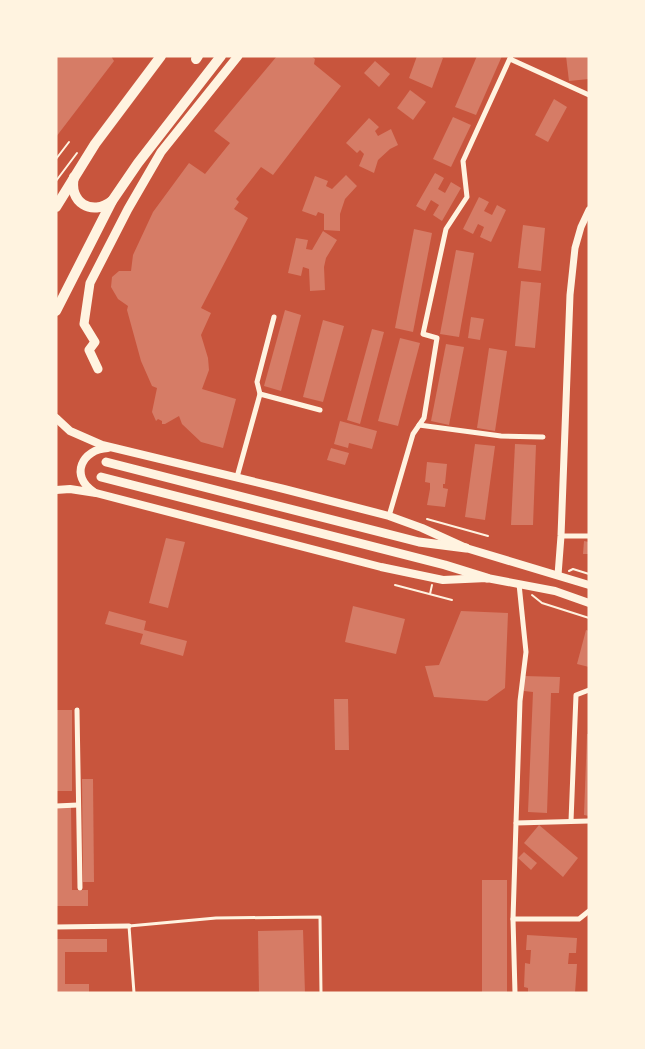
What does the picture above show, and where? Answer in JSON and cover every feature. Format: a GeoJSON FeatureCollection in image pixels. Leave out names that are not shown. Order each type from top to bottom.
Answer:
{"type":"FeatureCollection","features":[{"type":"Feature","properties":{"kind":"highway"},"geometry":{"type":"LineString","coordinates":[[56,207],[95,144],[161,56]]}},
{"type":"Feature","properties":{"kind":"highway"},"geometry":{"type":"LineString","coordinates":[[56,311],[112,202],[138,164],[221,56]]}},
{"type":"Feature","properties":{"kind":"highway"},"geometry":{"type":"LineString","coordinates":[[75,174],[73,187],[76,198],[85,206],[96,208],[112,202]]}},
{"type":"Feature","properties":{"kind":"main road"},"geometry":{"type":"LineString","coordinates":[[98,369],[89,350],[95,342],[84,324],[90,283],[128,209],[161,152],[238,56]]}},
{"type":"Feature","properties":{"kind":"main road"},"geometry":{"type":"LineString","coordinates":[[56,418],[70,431],[92,441],[389,516],[422,528],[466,548],[589,585]]}},
{"type":"Feature","properties":{"kind":"main road"},"geometry":{"type":"LineString","coordinates":[[96,494],[83,481],[81,475],[82,464],[85,458],[93,451],[112,447]]}},
{"type":"Feature","properties":{"kind":"main road"},"geometry":{"type":"LineString","coordinates":[[106,462],[418,542],[466,548]]}},
{"type":"Feature","properties":{"kind":"main road"},"geometry":{"type":"LineString","coordinates":[[101,477],[445,565],[487,578],[555,591],[589,603]]}},
{"type":"Feature","properties":{"kind":"main road"},"geometry":{"type":"LineString","coordinates":[[56,490],[70,489],[96,494],[381,567],[443,580],[487,578]]}},
{"type":"Feature","properties":{"kind":"street"},"geometry":{"type":"LineString","coordinates":[[389,516],[413,434],[424,418],[437,338],[423,334],[446,228],[467,197],[463,161],[510,58],[589,95]]}},
{"type":"Feature","properties":{"kind":"street"},"geometry":{"type":"LineString","coordinates":[[558,575],[570,295],[575,248],[581,227],[589,210]]}},
{"type":"Feature","properties":{"kind":"street"},"geometry":{"type":"LineString","coordinates":[[237,477],[260,394],[257,382],[274,317]]}},
{"type":"Feature","properties":{"kind":"street"},"geometry":{"type":"LineString","coordinates":[[260,394],[320,410]]}},
{"type":"Feature","properties":{"kind":"street"},"geometry":{"type":"LineString","coordinates":[[419,425],[501,436],[543,437]]}},
{"type":"Feature","properties":{"kind":"street"},"geometry":{"type":"LineString","coordinates":[[561,536],[589,536]]}},
{"type":"Feature","properties":{"kind":"street"},"geometry":{"type":"LineString","coordinates":[[515,993],[513,919],[516,823],[520,701],[526,652],[519,584]]}},
{"type":"Feature","properties":{"kind":"street"},"geometry":{"type":"LineString","coordinates":[[571,821],[576,695],[589,690]]}},
{"type":"Feature","properties":{"kind":"street"},"geometry":{"type":"LineString","coordinates":[[77,710],[80,888]]}},
{"type":"Feature","properties":{"kind":"street"},"geometry":{"type":"LineString","coordinates":[[56,806],[78,805]]}},
{"type":"Feature","properties":{"kind":"street"},"geometry":{"type":"LineString","coordinates":[[516,823],[589,821]]}},
{"type":"Feature","properties":{"kind":"street"},"geometry":{"type":"LineString","coordinates":[[513,919],[579,919],[589,911]]}},
{"type":"Feature","properties":{"kind":"street"},"geometry":{"type":"LineString","coordinates":[[56,927],[129,926]]}},
{"type":"Feature","properties":{"kind":"lane"},"geometry":{"type":"LineString","coordinates":[[134,993],[129,926],[216,918],[320,917],[321,993]]}},
{"type":"Feature","properties":{"kind":"path"},"geometry":{"type":"LineString","coordinates":[[56,159],[69,142]]}},
{"type":"Feature","properties":{"kind":"path"},"geometry":{"type":"LineString","coordinates":[[427,519],[488,536]]}},
{"type":"Feature","properties":{"kind":"path"},"geometry":{"type":"LineString","coordinates":[[519,584],[542,603],[589,618]]}},
{"type":"Feature","properties":{"kind":"path"},"geometry":{"type":"LineString","coordinates":[[395,585],[452,600]]}},
{"type":"Feature","properties":{"kind":"building"},"geometry":{"type":"Polygon","coordinates":[[[56,56],[111,56],[114,61],[56,137],[56,56]]]}},
{"type":"Feature","properties":{"kind":"building"},"geometry":{"type":"Polygon","coordinates":[[[277,56],[311,56],[315,59],[314,64],[341,86],[273,175],[261,167],[236,199],[239,202],[234,209],[248,218],[201,308],[211,313],[201,335],[208,358],[209,370],[202,389],[236,399],[223,448],[201,442],[182,424],[179,416],[165,424],[162,424],[162,421],[158,419],[156,421],[152,412],[157,388],[152,386],[141,361],[127,310],[128,306],[118,299],[111,287],[112,277],[119,271],[131,271],[133,255],[153,212],[189,163],[205,174],[230,143],[214,131],[277,56]]]}},
{"type":"Feature","properties":{"kind":"building"},"geometry":{"type":"Polygon","coordinates":[[[417,56],[439,56],[443,58],[432,88],[409,78],[417,56]]]}},
{"type":"Feature","properties":{"kind":"building"},"geometry":{"type":"Polygon","coordinates":[[[477,56],[502,56],[476,115],[455,107],[477,56]]]}},
{"type":"Feature","properties":{"kind":"building"},"geometry":{"type":"Polygon","coordinates":[[[566,56],[589,56],[589,79],[569,81],[566,56]]]}},
{"type":"Feature","properties":{"kind":"building"},"geometry":{"type":"Polygon","coordinates":[[[375,61],[390,74],[379,87],[364,73],[375,61]]]}},
{"type":"Feature","properties":{"kind":"building"},"geometry":{"type":"Polygon","coordinates":[[[410,90],[426,102],[413,120],[397,108],[410,90]]]}},
{"type":"Feature","properties":{"kind":"building"},"geometry":{"type":"Polygon","coordinates":[[[554,99],[567,107],[548,142],[535,135],[554,99]]]}},
{"type":"Feature","properties":{"kind":"building"},"geometry":{"type":"Polygon","coordinates":[[[453,117],[471,125],[451,167],[433,159],[453,117]]]}},
{"type":"Feature","properties":{"kind":"building"},"geometry":{"type":"Polygon","coordinates":[[[369,118],[379,127],[375,131],[378,136],[391,129],[398,145],[390,149],[378,160],[374,173],[359,166],[364,154],[360,150],[357,153],[346,143],[369,118]]]}},
{"type":"Feature","properties":{"kind":"building"},"geometry":{"type":"Polygon","coordinates":[[[435,173],[444,178],[438,189],[445,193],[451,182],[461,188],[442,221],[433,215],[439,205],[431,200],[425,211],[416,206],[435,173]]]}},
{"type":"Feature","properties":{"kind":"building"},"geometry":{"type":"Polygon","coordinates":[[[346,175],[357,186],[345,199],[340,214],[340,231],[324,230],[324,214],[318,212],[316,216],[302,211],[315,176],[328,181],[326,186],[332,189],[346,175]]]}},
{"type":"Feature","properties":{"kind":"building"},"geometry":{"type":"Polygon","coordinates":[[[479,197],[489,202],[484,211],[492,215],[497,205],[506,210],[491,242],[480,237],[484,227],[478,224],[473,234],[463,229],[479,197]]]}},
{"type":"Feature","properties":{"kind":"building"},"geometry":{"type":"Polygon","coordinates":[[[523,225],[545,228],[541,271],[518,268],[523,225]]]}},
{"type":"Feature","properties":{"kind":"building"},"geometry":{"type":"Polygon","coordinates":[[[414,229],[432,233],[413,332],[395,328],[414,229]]]}},
{"type":"Feature","properties":{"kind":"building"},"geometry":{"type":"Polygon","coordinates":[[[323,231],[337,240],[326,258],[324,267],[325,290],[310,291],[309,269],[303,267],[301,276],[288,273],[296,238],[308,240],[306,249],[312,250],[323,231]]]}},
{"type":"Feature","properties":{"kind":"building"},"geometry":{"type":"Polygon","coordinates":[[[456,250],[474,253],[459,337],[440,334],[456,250]]]}},
{"type":"Feature","properties":{"kind":"building"},"geometry":{"type":"Polygon","coordinates":[[[521,281],[541,283],[535,348],[515,346],[521,281]]]}},
{"type":"Feature","properties":{"kind":"building"},"geometry":{"type":"Polygon","coordinates":[[[285,310],[301,315],[281,391],[264,386],[285,310]]]}},
{"type":"Feature","properties":{"kind":"building"},"geometry":{"type":"Polygon","coordinates":[[[471,317],[484,319],[480,340],[468,338],[471,317]]]}},
{"type":"Feature","properties":{"kind":"building"},"geometry":{"type":"Polygon","coordinates":[[[323,320],[344,326],[323,402],[303,397],[323,320]]]}},
{"type":"Feature","properties":{"kind":"building"},"geometry":{"type":"Polygon","coordinates":[[[372,329],[384,332],[360,424],[347,420],[372,329]]]}},
{"type":"Feature","properties":{"kind":"building"},"geometry":{"type":"Polygon","coordinates":[[[400,338],[420,343],[398,426],[378,421],[400,338]]]}},
{"type":"Feature","properties":{"kind":"building"},"geometry":{"type":"Polygon","coordinates":[[[446,344],[464,347],[449,425],[431,421],[446,344]]]}},
{"type":"Feature","properties":{"kind":"building"},"geometry":{"type":"Polygon","coordinates":[[[489,348],[507,351],[495,431],[477,428],[489,348]]]}},
{"type":"Feature","properties":{"kind":"building"},"geometry":{"type":"Polygon","coordinates":[[[340,421],[377,431],[372,449],[349,443],[348,448],[334,444],[340,421]]]}},
{"type":"Feature","properties":{"kind":"building"},"geometry":{"type":"Polygon","coordinates":[[[475,444],[495,446],[485,520],[465,517],[475,444]]]}},
{"type":"Feature","properties":{"kind":"building"},"geometry":{"type":"Polygon","coordinates":[[[515,444],[536,445],[533,525],[511,525],[515,444]]]}},
{"type":"Feature","properties":{"kind":"building"},"geometry":{"type":"Polygon","coordinates":[[[331,448],[349,453],[345,465],[327,460],[331,448]]]}},
{"type":"Feature","properties":{"kind":"building"},"geometry":{"type":"Polygon","coordinates":[[[427,462],[447,464],[445,484],[443,484],[443,488],[448,489],[445,507],[427,505],[430,483],[425,482],[427,462]]]}},
{"type":"Feature","properties":{"kind":"building"},"geometry":{"type":"Polygon","coordinates":[[[166,538],[185,542],[168,608],[149,603],[166,538]]]}},
{"type":"Feature","properties":{"kind":"building"},"geometry":{"type":"Polygon","coordinates":[[[584,541],[589,542],[589,554],[583,554],[584,541]]]}},
{"type":"Feature","properties":{"kind":"building"},"geometry":{"type":"Polygon","coordinates":[[[353,606],[405,619],[396,654],[345,642],[353,606]]]}},
{"type":"Feature","properties":{"kind":"building"},"geometry":{"type":"Polygon","coordinates":[[[109,611],[146,621],[144,630],[187,641],[183,656],[140,644],[143,634],[105,624],[109,611]]]}},
{"type":"Feature","properties":{"kind":"building"},"geometry":{"type":"Polygon","coordinates":[[[461,611],[508,613],[505,688],[487,701],[434,697],[425,666],[439,665],[461,611]]]}},
{"type":"Feature","properties":{"kind":"building"},"geometry":{"type":"Polygon","coordinates":[[[586,630],[589,631],[589,667],[577,664],[586,630]]]}},
{"type":"Feature","properties":{"kind":"building"},"geometry":{"type":"Polygon","coordinates":[[[524,676],[560,677],[559,693],[551,693],[547,813],[528,812],[533,692],[524,691],[524,676]]]}},
{"type":"Feature","properties":{"kind":"building"},"geometry":{"type":"Polygon","coordinates":[[[334,699],[348,699],[349,750],[335,750],[334,699]]]}},
{"type":"Feature","properties":{"kind":"building"},"geometry":{"type":"Polygon","coordinates":[[[56,710],[72,710],[72,791],[56,791],[56,710]]]}},
{"type":"Feature","properties":{"kind":"building"},"geometry":{"type":"Polygon","coordinates":[[[587,734],[589,734],[589,816],[584,815],[587,734]]]}},
{"type":"Feature","properties":{"kind":"building"},"geometry":{"type":"Polygon","coordinates":[[[82,779],[93,779],[94,882],[83,882],[82,779]]]}},
{"type":"Feature","properties":{"kind":"building"},"geometry":{"type":"Polygon","coordinates":[[[56,805],[71,805],[72,890],[88,890],[88,906],[56,906],[56,805]]]}},
{"type":"Feature","properties":{"kind":"building"},"geometry":{"type":"Polygon","coordinates":[[[539,825],[578,858],[563,877],[524,843],[539,825]]]}},
{"type":"Feature","properties":{"kind":"building"},"geometry":{"type":"Polygon","coordinates":[[[524,852],[537,863],[531,870],[518,858],[524,852]]]}},
{"type":"Feature","properties":{"kind":"building"},"geometry":{"type":"Polygon","coordinates":[[[482,880],[507,880],[507,993],[482,993],[482,880]]]}},
{"type":"Feature","properties":{"kind":"building"},"geometry":{"type":"Polygon","coordinates":[[[303,930],[305,993],[259,993],[258,931],[303,930]]]}},
{"type":"Feature","properties":{"kind":"building"},"geometry":{"type":"Polygon","coordinates":[[[527,935],[577,938],[576,953],[569,953],[568,964],[577,964],[575,993],[528,993],[528,988],[524,987],[525,963],[530,964],[531,950],[526,950],[527,935]]]}},
{"type":"Feature","properties":{"kind":"building"},"geometry":{"type":"Polygon","coordinates":[[[56,939],[107,939],[107,952],[65,952],[65,984],[89,984],[89,993],[56,993],[56,939]]]}}]}
